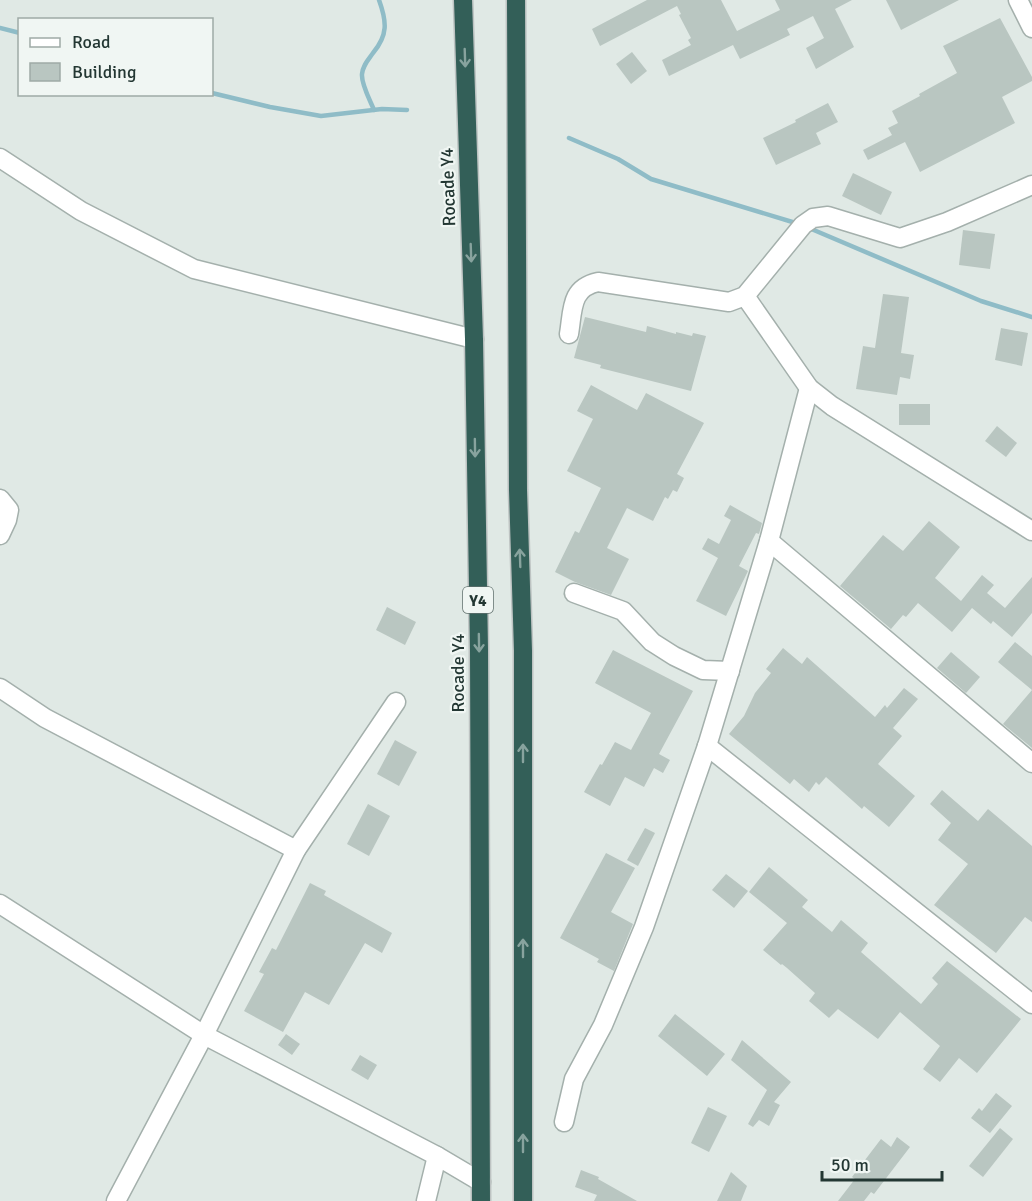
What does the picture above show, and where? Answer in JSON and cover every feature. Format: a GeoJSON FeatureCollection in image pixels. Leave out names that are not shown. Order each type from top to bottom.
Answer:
{"type":"FeatureCollection","features":[{"type":"Feature","properties":{"kind":"highway","name":"Rocade Y4"},"geometry":{"type":"LineString","coordinates":[[464,0],[474,339],[479,650],[481,1201]]}},
{"type":"Feature","properties":{"kind":"highway"},"geometry":{"type":"LineString","coordinates":[[516,0],[518,490],[523,651],[523,1201]]}},
{"type":"Feature","properties":{"kind":"street"},"geometry":{"type":"LineString","coordinates":[[1018,0],[1032,28]]}},
{"type":"Feature","properties":{"kind":"street"},"geometry":{"type":"LineString","coordinates":[[0,158],[81,211],[194,269],[474,339]]}},
{"type":"Feature","properties":{"kind":"street"},"geometry":{"type":"LineString","coordinates":[[568,334],[575,297],[585,285],[598,282],[729,302],[745,296],[803,225],[813,218],[828,216],[900,238],[947,222],[1032,185]]}},
{"type":"Feature","properties":{"kind":"street"},"geometry":{"type":"LineString","coordinates":[[745,296],[809,388],[832,406],[1032,531]]}},
{"type":"Feature","properties":{"kind":"street"},"geometry":{"type":"LineString","coordinates":[[564,1122],[574,1079],[603,1025],[644,927],[706,746],[769,541],[809,388]]}},
{"type":"Feature","properties":{"kind":"street"},"geometry":{"type":"LineString","coordinates":[[0,499],[9,510],[0,535]]}},
{"type":"Feature","properties":{"kind":"street"},"geometry":{"type":"LineString","coordinates":[[769,541],[1032,763]]}},
{"type":"Feature","properties":{"kind":"street"},"geometry":{"type":"LineString","coordinates":[[574,593],[623,611],[651,642],[674,656],[703,670],[730,672]]}},
{"type":"Feature","properties":{"kind":"street"},"geometry":{"type":"LineString","coordinates":[[0,688],[45,718],[296,850]]}},
{"type":"Feature","properties":{"kind":"street"},"geometry":{"type":"LineString","coordinates":[[116,1201],[204,1035],[296,850],[396,702]]}},
{"type":"Feature","properties":{"kind":"street"},"geometry":{"type":"LineString","coordinates":[[706,746],[1032,1004]]}},
{"type":"Feature","properties":{"kind":"street"},"geometry":{"type":"LineString","coordinates":[[0,904],[204,1035],[437,1156],[481,1182]]}},
{"type":"Feature","properties":{"kind":"street"},"geometry":{"type":"LineString","coordinates":[[426,1201],[437,1156]]}},
{"type":"Feature","properties":{"kind":"building"},"geometry":{"type":"Polygon","coordinates":[[[647,0],[721,0],[737,31],[780,10],[775,0],[852,0],[835,9],[854,47],[816,69],[806,48],[824,38],[813,16],[787,29],[790,35],[740,59],[733,45],[669,76],[662,60],[691,45],[688,40],[691,38],[677,6],[600,46],[592,29],[647,0]]]}},
{"type":"Feature","properties":{"kind":"building"},"geometry":{"type":"Polygon","coordinates":[[[886,0],[959,0],[901,30],[886,0]]]}},
{"type":"Feature","properties":{"kind":"building"},"geometry":{"type":"Polygon","coordinates":[[[1000,18],[1032,77],[1032,81],[1002,97],[1015,123],[920,172],[905,142],[868,160],[863,150],[892,135],[888,128],[898,123],[892,111],[957,73],[943,46],[1000,18]]]}},
{"type":"Feature","properties":{"kind":"building"},"geometry":{"type":"Polygon","coordinates":[[[632,52],[647,71],[631,84],[616,64],[632,52]]]}},
{"type":"Feature","properties":{"kind":"building"},"geometry":{"type":"Polygon","coordinates":[[[828,103],[838,122],[816,133],[821,144],[776,165],[763,138],[828,103]]]}},
{"type":"Feature","properties":{"kind":"building"},"geometry":{"type":"Polygon","coordinates":[[[853,173],[892,192],[881,215],[842,196],[853,173]]]}},
{"type":"Feature","properties":{"kind":"building"},"geometry":{"type":"Polygon","coordinates":[[[963,230],[995,234],[990,269],[959,265],[963,230]]]}},
{"type":"Feature","properties":{"kind":"building"},"geometry":{"type":"Polygon","coordinates":[[[883,294],[909,297],[901,353],[914,355],[910,379],[900,377],[897,395],[856,389],[863,346],[875,348],[883,294]]]}},
{"type":"Feature","properties":{"kind":"building"},"geometry":{"type":"Polygon","coordinates":[[[585,317],[646,332],[647,326],[676,334],[676,332],[692,336],[693,333],[706,336],[691,391],[600,368],[601,365],[574,358],[585,317]]]}},
{"type":"Feature","properties":{"kind":"building"},"geometry":{"type":"Polygon","coordinates":[[[1001,328],[1028,333],[1022,366],[995,360],[1001,328]]]}},
{"type":"Feature","properties":{"kind":"building"},"geometry":{"type":"Polygon","coordinates":[[[591,385],[637,410],[646,393],[704,423],[677,474],[684,478],[677,492],[673,490],[668,499],[665,497],[653,521],[627,508],[607,548],[629,559],[611,595],[555,572],[575,531],[579,533],[601,488],[567,471],[593,419],[577,411],[591,385]]]}},
{"type":"Feature","properties":{"kind":"building"},"geometry":{"type":"Polygon","coordinates":[[[899,404],[930,404],[930,425],[899,425],[899,404]]]}},
{"type":"Feature","properties":{"kind":"building"},"geometry":{"type":"Polygon","coordinates":[[[997,426],[1017,443],[1006,457],[985,441],[997,426]]]}},
{"type":"Feature","properties":{"kind":"building"},"geometry":{"type":"Polygon","coordinates":[[[730,505],[762,523],[759,534],[756,533],[739,566],[748,571],[726,616],[696,601],[718,558],[702,549],[708,538],[719,544],[731,520],[724,516],[730,505]]]}},
{"type":"Feature","properties":{"kind":"building"},"geometry":{"type":"Polygon","coordinates":[[[929,521],[960,547],[935,578],[961,601],[982,575],[994,585],[987,593],[1005,608],[1032,577],[1032,613],[1012,637],[993,621],[991,624],[972,608],[952,632],[918,603],[891,629],[840,586],[883,535],[903,551],[929,521]]]}},
{"type":"Feature","properties":{"kind":"building"},"geometry":{"type":"Polygon","coordinates":[[[387,607],[416,622],[405,645],[376,630],[387,607]]]}},
{"type":"Feature","properties":{"kind":"building"},"geometry":{"type":"Polygon","coordinates":[[[1015,642],[1032,656],[1032,690],[998,662],[1015,642]]]}},
{"type":"Feature","properties":{"kind":"building"},"geometry":{"type":"Polygon","coordinates":[[[783,648],[802,664],[807,657],[875,717],[885,705],[887,708],[904,688],[918,699],[893,728],[902,736],[878,764],[915,796],[889,827],[864,806],[862,809],[826,777],[819,785],[816,782],[809,792],[794,779],[790,784],[729,734],[744,716],[755,693],[771,673],[766,669],[783,648]]]}},
{"type":"Feature","properties":{"kind":"building"},"geometry":{"type":"Polygon","coordinates":[[[613,650],[693,691],[659,754],[670,760],[663,773],[654,768],[644,787],[625,777],[610,806],[584,792],[615,742],[631,750],[651,713],[595,683],[613,650]]]}},
{"type":"Feature","properties":{"kind":"building"},"geometry":{"type":"Polygon","coordinates":[[[951,652],[980,677],[966,693],[937,668],[951,652]]]}},
{"type":"Feature","properties":{"kind":"building"},"geometry":{"type":"Polygon","coordinates":[[[1032,690],[1032,748],[1003,724],[1032,690]]]}},
{"type":"Feature","properties":{"kind":"building"},"geometry":{"type":"Polygon","coordinates":[[[395,740],[417,752],[399,786],[377,774],[395,740]]]}},
{"type":"Feature","properties":{"kind":"building"},"geometry":{"type":"Polygon","coordinates":[[[942,790],[978,821],[988,809],[1032,846],[1032,922],[1025,917],[996,953],[934,905],[968,864],[938,840],[951,823],[930,804],[942,790]]]}},
{"type":"Feature","properties":{"kind":"building"},"geometry":{"type":"Polygon","coordinates":[[[368,804],[390,816],[369,856],[347,844],[368,804]]]}},
{"type":"Feature","properties":{"kind":"building"},"geometry":{"type":"Polygon","coordinates":[[[645,828],[655,833],[638,866],[627,860],[645,828]]]}},
{"type":"Feature","properties":{"kind":"building"},"geometry":{"type":"Polygon","coordinates":[[[606,853],[635,868],[611,912],[633,924],[614,971],[597,962],[599,959],[560,938],[606,853]]]}},
{"type":"Feature","properties":{"kind":"building"},"geometry":{"type":"Polygon","coordinates":[[[769,867],[808,900],[802,907],[832,932],[841,920],[868,943],[861,952],[921,1004],[938,984],[932,978],[947,961],[1021,1019],[977,1073],[959,1058],[940,1082],[923,1069],[940,1046],[900,1012],[878,1039],[838,1009],[829,1018],[809,1001],[815,993],[763,950],[787,923],[749,892],[769,867]]]}},
{"type":"Feature","properties":{"kind":"building"},"geometry":{"type":"Polygon","coordinates":[[[726,874],[748,891],[734,908],[712,890],[726,874]]]}},
{"type":"Feature","properties":{"kind":"building"},"geometry":{"type":"Polygon","coordinates":[[[310,883],[326,891],[324,895],[392,933],[382,953],[365,943],[329,1005],[305,992],[283,1032],[244,1011],[264,974],[259,972],[272,948],[276,950],[310,883]]]}},
{"type":"Feature","properties":{"kind":"building"},"geometry":{"type":"Polygon","coordinates":[[[675,1014],[725,1054],[707,1076],[658,1036],[675,1014]]]}},
{"type":"Feature","properties":{"kind":"building"},"geometry":{"type":"Polygon","coordinates":[[[286,1034],[300,1044],[292,1055],[278,1045],[286,1034]]]}},
{"type":"Feature","properties":{"kind":"building"},"geometry":{"type":"Polygon","coordinates":[[[742,1040],[791,1082],[774,1102],[780,1105],[769,1126],[759,1120],[753,1127],[748,1124],[767,1090],[731,1060],[742,1040]]]}},
{"type":"Feature","properties":{"kind":"building"},"geometry":{"type":"Polygon","coordinates":[[[360,1055],[377,1065],[368,1080],[351,1070],[360,1055]]]}},
{"type":"Feature","properties":{"kind":"building"},"geometry":{"type":"Polygon","coordinates":[[[996,1093],[1012,1106],[990,1133],[971,1118],[979,1108],[982,1111],[996,1093]]]}},
{"type":"Feature","properties":{"kind":"building"},"geometry":{"type":"Polygon","coordinates":[[[708,1107],[727,1116],[709,1152],[691,1143],[708,1107]]]}},
{"type":"Feature","properties":{"kind":"building"},"geometry":{"type":"Polygon","coordinates":[[[1000,1128],[1013,1139],[983,1177],[969,1166],[1000,1128]]]}},
{"type":"Feature","properties":{"kind":"building"},"geometry":{"type":"Polygon","coordinates":[[[897,1137],[910,1147],[874,1194],[871,1192],[864,1201],[838,1201],[855,1179],[852,1177],[881,1139],[891,1147],[897,1137]]]}},
{"type":"Feature","properties":{"kind":"building"},"geometry":{"type":"Polygon","coordinates":[[[581,1170],[599,1177],[598,1179],[637,1201],[594,1201],[597,1195],[575,1187],[581,1170]]]}},
{"type":"Feature","properties":{"kind":"building"},"geometry":{"type":"Polygon","coordinates":[[[731,1172],[747,1186],[741,1201],[717,1201],[731,1172]]]}},
{"type":"Feature","properties":{"kind":"waterway"},"geometry":{"type":"LineString","coordinates":[[374,110],[364,87],[362,74],[384,34],[384,15],[379,0]]}},
{"type":"Feature","properties":{"kind":"waterway"},"geometry":{"type":"LineString","coordinates":[[0,28],[18,32]]}},
{"type":"Feature","properties":{"kind":"waterway"},"geometry":{"type":"LineString","coordinates":[[213,93],[321,116],[382,109],[407,110]]}},
{"type":"Feature","properties":{"kind":"waterway"},"geometry":{"type":"LineString","coordinates":[[569,138],[618,159],[651,179],[799,224]]}},
{"type":"Feature","properties":{"kind":"waterway"},"geometry":{"type":"LineString","coordinates":[[809,228],[981,301],[1032,317]]}}]}
